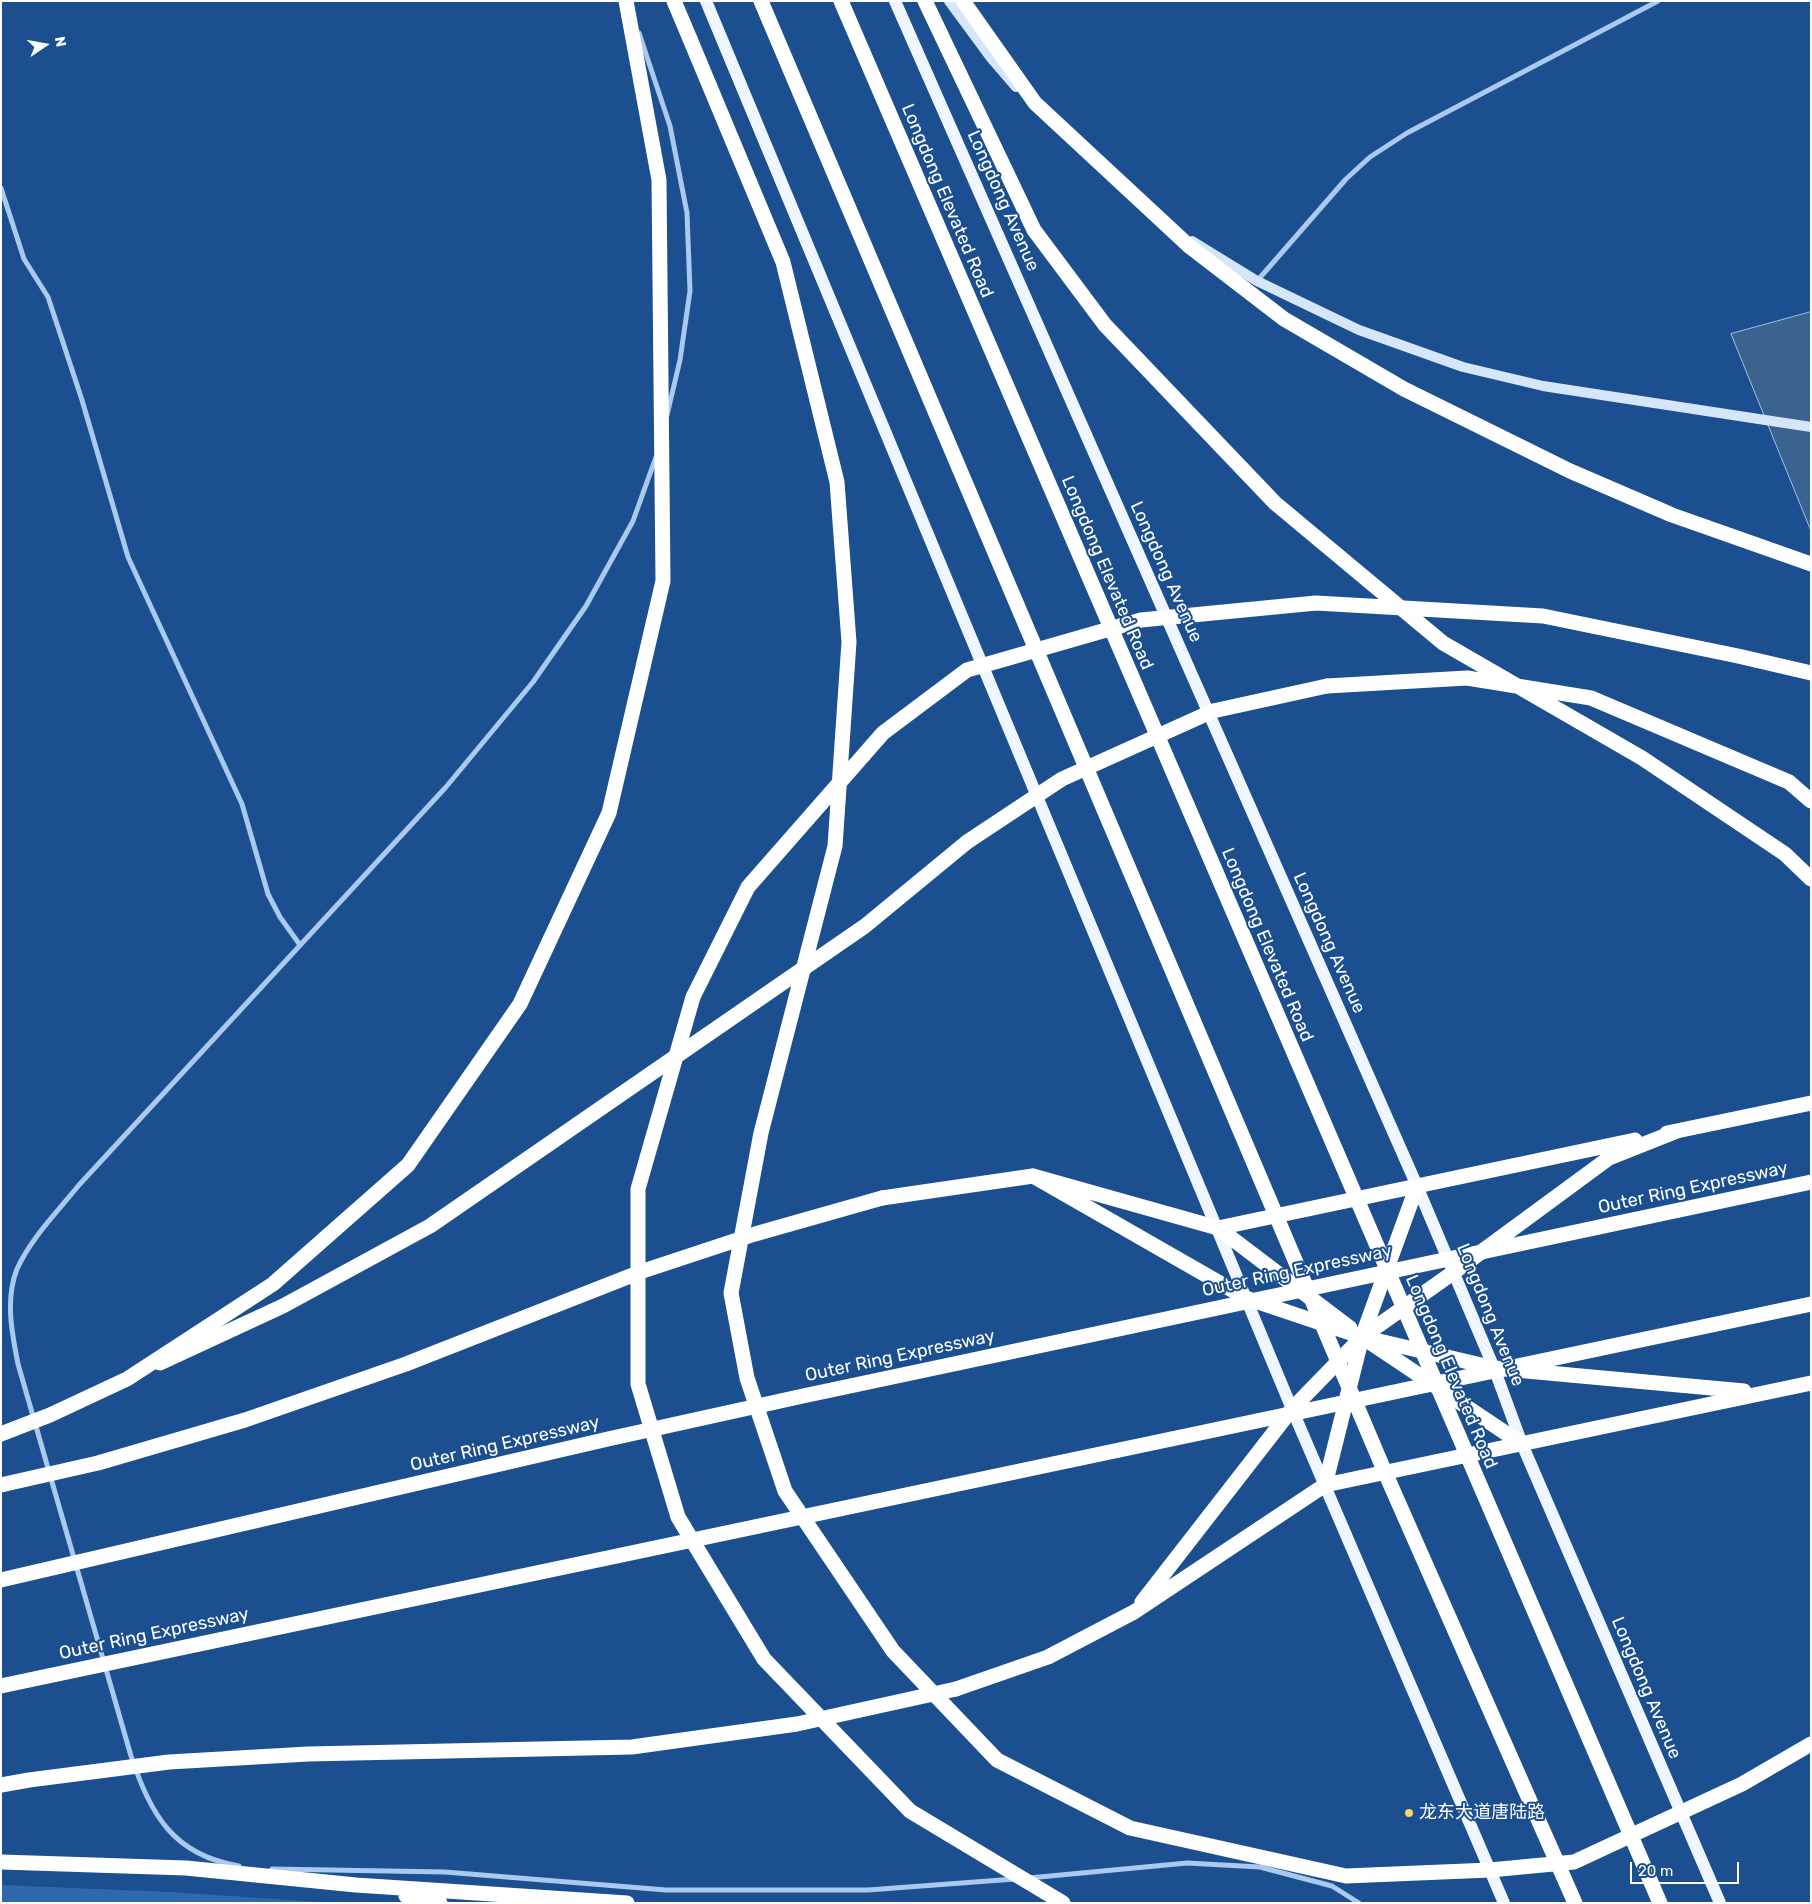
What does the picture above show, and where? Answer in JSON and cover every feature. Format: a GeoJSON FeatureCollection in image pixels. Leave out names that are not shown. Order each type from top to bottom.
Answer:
{"type":"FeatureCollection","features":[{"type":"Feature","properties":{"kind":"highway"},"geometry":{"type":"LineString","coordinates":[[126,1379],[273,1284],[408,1166],[520,1004],[609,813],[663,581],[658,180],[627,1]]}},
{"type":"Feature","properties":{"kind":"highway"},"geometry":{"type":"LineString","coordinates":[[674,1],[782,262],[837,482],[849,642],[835,846],[761,1133],[731,1293],[747,1378],[785,1491],[893,1651],[998,1760],[1130,1828],[1346,1876],[1490,1870],[1574,1862],[1742,1784],[1811,1744]]}},
{"type":"Feature","properties":{"kind":"highway"},"geometry":{"type":"LineString","coordinates":[[761,1],[1380,1461],[1575,1903]]}},
{"type":"Feature","properties":{"kind":"highway","name":"Longdong Elevated Road"},"geometry":{"type":"LineString","coordinates":[[841,1],[1660,1903]]}},
{"type":"Feature","properties":{"kind":"highway"},"geometry":{"type":"LineString","coordinates":[[925,1],[1034,230],[1105,325],[1276,503],[1443,643],[1642,758],[1785,854],[1811,880]]}},
{"type":"Feature","properties":{"kind":"highway"},"geometry":{"type":"LineString","coordinates":[[963,1],[1035,103],[1189,246],[1284,319],[1404,389],[1570,471],[1672,516],[1811,564]]}},
{"type":"Feature","properties":{"kind":"highway"},"geometry":{"type":"LineString","coordinates":[[1062,1903],[910,1810],[764,1658],[678,1517],[638,1384],[638,1189],[693,997],[748,887],[882,732],[967,670],[1141,620],[1316,603],[1543,616],[1738,656],[1811,674]]}},
{"type":"Feature","properties":{"kind":"highway"},"geometry":{"type":"LineString","coordinates":[[1,1434],[50,1415],[283,1306],[430,1226],[865,926],[967,842],[1054,784],[1212,710],[1327,686],[1467,678],[1591,698],[1789,782],[1811,800]]}},
{"type":"Feature","properties":{"kind":"highway"},"geometry":{"type":"LineString","coordinates":[[1218,1228],[1811,1103]]}},
{"type":"Feature","properties":{"kind":"highway"},"geometry":{"type":"LineString","coordinates":[[1134,1612],[1292,1409],[1362,1337],[1609,1158],[1677,1131]]}},
{"type":"Feature","properties":{"kind":"highway"},"geometry":{"type":"LineString","coordinates":[[1033,1176],[1246,1298],[1362,1337],[1494,1368],[1760,1393]]}},
{"type":"Feature","properties":{"kind":"highway"},"geometry":{"type":"LineString","coordinates":[[1,1485],[98,1463],[245,1420],[406,1364],[643,1271],[755,1234],[882,1198],[1033,1176],[1218,1228],[1362,1337],[1522,1444]]}},
{"type":"Feature","properties":{"kind":"highway","name":"Outer Ring Expressway"},"geometry":{"type":"LineString","coordinates":[[1,1580],[774,1402],[1811,1182]]}},
{"type":"Feature","properties":{"kind":"highway"},"geometry":{"type":"LineString","coordinates":[[1325,1485],[1362,1337],[1417,1186]]}},
{"type":"Feature","properties":{"kind":"highway","name":"Outer Ring Expressway"},"geometry":{"type":"LineString","coordinates":[[1,1686],[1811,1304]]}},
{"type":"Feature","properties":{"kind":"highway"},"geometry":{"type":"LineString","coordinates":[[1,1785],[169,1762],[308,1754],[632,1747],[797,1724],[956,1689],[1048,1656],[1134,1612],[1325,1485],[1811,1383]]}},
{"type":"Feature","properties":{"kind":"highway"},"geometry":{"type":"LineString","coordinates":[[1,1862],[186,1868],[356,1885],[626,1903]]}},
{"type":"Feature","properties":{"kind":"highway"},"geometry":{"type":"LineString","coordinates":[[356,1885],[440,1903]]}},
{"type":"Feature","properties":{"kind":"main road"},"geometry":{"type":"LineString","coordinates":[[706,1],[1292,1409],[1504,1903]]}},
{"type":"Feature","properties":{"kind":"main road","name":"Longdong Avenue"},"geometry":{"type":"LineString","coordinates":[[895,1],[1417,1186],[1494,1368],[1522,1444],[1720,1903]]}},
{"type":"Feature","properties":{"kind":"street"},"geometry":{"type":"LineString","coordinates":[[261,1869],[223,1863],[196,1852],[173,1836],[156,1815],[141,1787],[130,1756],[18,1364],[12,1333],[10,1301],[17,1270],[36,1238],[72,1193],[446,787],[533,682],[586,606],[628,529],[660,448],[680,360],[690,291],[687,213],[670,126],[627,1]]}},
{"type":"Feature","properties":{"kind":"street"},"geometry":{"type":"LineString","coordinates":[[949,1],[991,58],[1044,118],[1106,175],[1179,232],[1257,281],[1359,330],[1463,368],[1543,386],[1811,427]]}},
{"type":"Feature","properties":{"kind":"street"},"geometry":{"type":"LineString","coordinates":[[1257,281],[1346,179],[1370,157],[1407,132],[1658,1]]}},
{"type":"Feature","properties":{"kind":"street"},"geometry":{"type":"LineString","coordinates":[[1,188],[24,260],[48,297],[82,400],[128,557],[242,804],[268,894],[280,917],[300,945]]}},
{"type":"Feature","properties":{"kind":"street"},"geometry":{"type":"LineString","coordinates":[[269,1869],[445,1872],[666,1890],[868,1890],[1056,1876],[1187,1863],[1260,1867],[1332,1886],[1359,1903]]}},
{"type":"Feature","properties":{"kind":"shaded area"},"geometry":{"type":"Polygon","coordinates":[[[1811,312],[1811,531],[1731,334],[1811,312]]]}},
{"type":"Feature","properties":{"kind":"shaded area"},"geometry":{"type":"Polygon","coordinates":[[[1,1885],[170,1892],[336,1903],[1,1903],[1,1885]]]}},
{"type":"Feature","properties":{"kind":"place","name":"龙东大道唐陆路"},"geometry":{"type":"Point","coordinates":[1409,1813]}}]}
